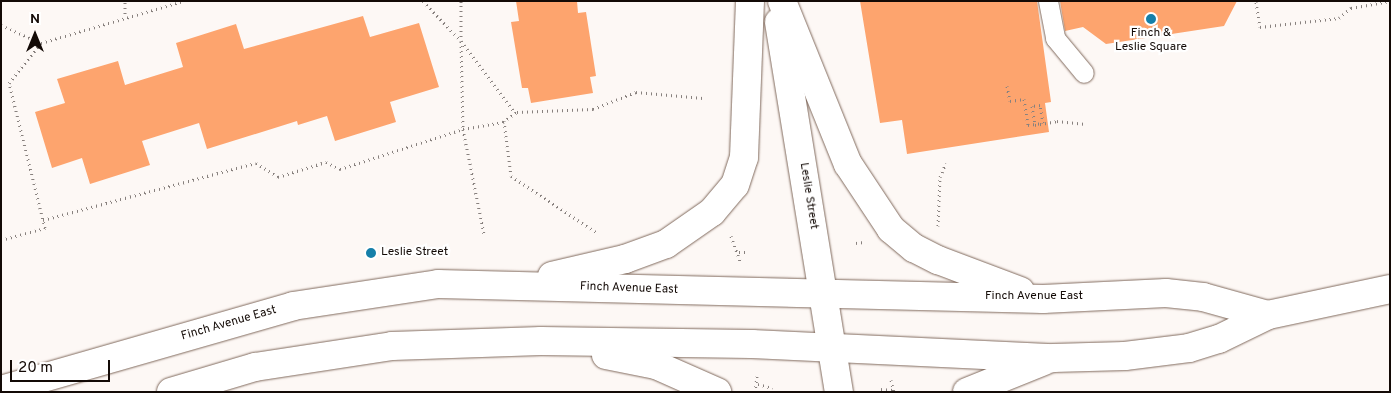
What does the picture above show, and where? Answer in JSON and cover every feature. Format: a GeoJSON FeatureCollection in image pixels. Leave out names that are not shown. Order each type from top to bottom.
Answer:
{"type":"FeatureCollection","features":[{"type":"Feature","properties":{"kind":"main road"},"geometry":{"type":"LineString","coordinates":[[505,285],[584,270],[666,244],[691,229],[724,199],[734,185],[744,157],[750,1]]}},
{"type":"Feature","properties":{"kind":"main road","name":"Leslie Street"},"geometry":{"type":"LineString","coordinates":[[776,1],[839,392]]}},
{"type":"Feature","properties":{"kind":"main road"},"geometry":{"type":"LineString","coordinates":[[782,1],[848,164],[891,229],[914,248],[938,260],[1043,299]]}},
{"type":"Feature","properties":{"kind":"main road","name":"Finch Avenue East"},"geometry":{"type":"LineString","coordinates":[[1,390],[293,306],[438,284],[1043,299],[1166,293],[1203,297],[1268,315]]}},
{"type":"Feature","properties":{"kind":"main road","name":"Finch Avenue East"},"geometry":{"type":"LineString","coordinates":[[171,392],[255,367],[392,346],[541,342],[832,347],[1053,358],[1125,356],[1189,348],[1219,339],[1268,315],[1390,289]]}},
{"type":"Feature","properties":{"kind":"main road"},"geometry":{"type":"LineString","coordinates":[[541,342],[656,365],[717,392]]}},
{"type":"Feature","properties":{"kind":"main road"},"geometry":{"type":"LineString","coordinates":[[967,392],[1053,358]]}},
{"type":"Feature","properties":{"kind":"lane"},"geometry":{"type":"LineString","coordinates":[[1048,1],[1055,38],[1084,73]]}},
{"type":"Feature","properties":{"kind":"path"},"geometry":{"type":"LineString","coordinates":[[125,1],[125,18]]}},
{"type":"Feature","properties":{"kind":"path"},"geometry":{"type":"LineString","coordinates":[[1,240],[45,228],[9,83],[41,43],[184,1]]}},
{"type":"Feature","properties":{"kind":"path"},"geometry":{"type":"LineString","coordinates":[[423,1],[461,41],[516,112]]}},
{"type":"Feature","properties":{"kind":"path"},"geometry":{"type":"LineString","coordinates":[[461,1],[464,129],[484,234]]}},
{"type":"Feature","properties":{"kind":"path"},"geometry":{"type":"LineString","coordinates":[[1256,2],[1260,27],[1339,18],[1351,8],[1390,1]]}},
{"type":"Feature","properties":{"kind":"path"},"geometry":{"type":"LineString","coordinates":[[1,25],[41,43]]}},
{"type":"Feature","properties":{"kind":"path"},"geometry":{"type":"LineString","coordinates":[[1007,86],[1010,101],[1024,99],[1028,125],[1035,124],[1042,123],[1040,105],[1032,106],[1034,116],[1035,125],[1057,121],[1086,124]]}},
{"type":"Feature","properties":{"kind":"path"},"geometry":{"type":"LineString","coordinates":[[43,220],[256,163],[278,177],[326,162],[340,169],[464,129],[503,122],[516,112],[592,109],[636,92],[703,98]]}},
{"type":"Feature","properties":{"kind":"path"},"geometry":{"type":"LineString","coordinates":[[503,122],[510,176],[597,233]]}},
{"type":"Feature","properties":{"kind":"path"},"geometry":{"type":"LineString","coordinates":[[937,237],[940,177],[946,163]]}},
{"type":"Feature","properties":{"kind":"path"},"geometry":{"type":"LineString","coordinates":[[729,231],[738,252],[740,264]]}},
{"type":"Feature","properties":{"kind":"path"},"geometry":{"type":"LineString","coordinates":[[738,252],[747,252]]}},
{"type":"Feature","properties":{"kind":"path"},"geometry":{"type":"LineString","coordinates":[[755,392],[758,384],[756,373]]}},
{"type":"Feature","properties":{"kind":"path"},"geometry":{"type":"LineString","coordinates":[[758,384],[772,388]]}},
{"type":"Feature","properties":{"kind":"path"},"geometry":{"type":"LineString","coordinates":[[881,389],[893,390]]}},
{"type":"Feature","properties":{"kind":"building"},"geometry":{"type":"Polygon","coordinates":[[[516,1],[577,1],[578,13],[586,12],[596,76],[590,77],[593,93],[531,103],[528,88],[522,88],[511,22],[519,21],[516,1]]]}},
{"type":"Feature","properties":{"kind":"building"},"geometry":{"type":"Polygon","coordinates":[[[860,1],[1037,1],[1051,102],[1045,103],[1049,132],[907,154],[902,120],[880,123],[860,1]]]}},
{"type":"Feature","properties":{"kind":"building","name":"Finch & Leslie Square"},"geometry":{"type":"Polygon","coordinates":[[[1060,1],[1237,1],[1224,26],[1106,44],[1083,27],[1065,31],[1060,1]]]}},
{"type":"Feature","properties":{"kind":"building"},"geometry":{"type":"Polygon","coordinates":[[[363,16],[370,37],[419,23],[439,87],[390,102],[396,122],[335,141],[327,116],[298,125],[297,121],[207,149],[199,123],[142,141],[150,165],[90,184],[82,158],[52,168],[35,112],[65,103],[57,79],[118,61],[125,85],[183,67],[176,43],[236,24],[244,49],[363,16]]]}},
{"type":"Feature","properties":{"kind":"place","name":"Finch & Leslie Square"},"geometry":{"type":"Point","coordinates":[1151,19]}},
{"type":"Feature","properties":{"kind":"place","name":"Leslie Street"},"geometry":{"type":"Point","coordinates":[371,253]}}]}
